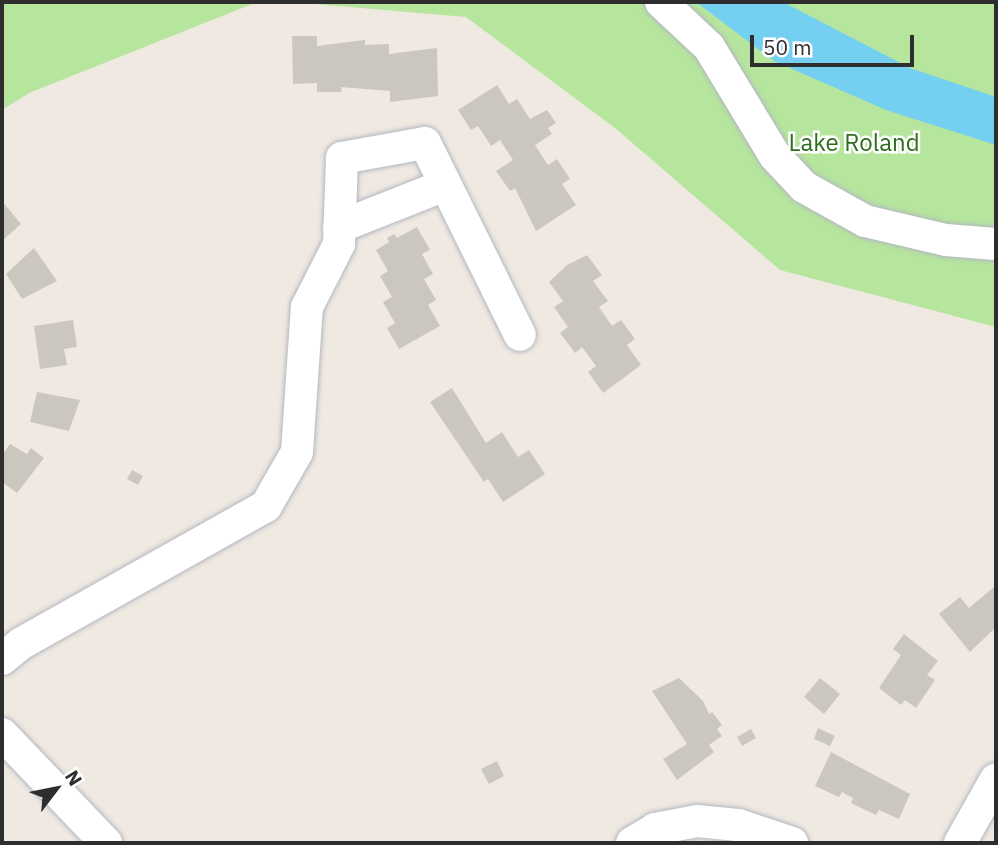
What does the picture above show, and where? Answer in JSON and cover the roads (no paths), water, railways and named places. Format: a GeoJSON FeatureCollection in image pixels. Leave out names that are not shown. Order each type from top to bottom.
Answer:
{"type":"FeatureCollection","features":[{"type":"Feature","properties":{"kind":"street"},"geometry":{"type":"LineString","coordinates":[[661,2],[709,47],[775,156],[822,200],[865,221],[897,230],[996,244]]}},
{"type":"Feature","properties":{"kind":"street"},"geometry":{"type":"LineString","coordinates":[[2,659],[22,643],[266,506],[297,452],[307,307],[339,244],[342,158],[425,143],[520,335]]}},
{"type":"Feature","properties":{"kind":"street"},"geometry":{"type":"LineString","coordinates":[[339,227],[445,185]]}},
{"type":"Feature","properties":{"kind":"street"},"geometry":{"type":"LineString","coordinates":[[2,734],[106,843]]}},
{"type":"Feature","properties":{"kind":"street"},"geometry":{"type":"LineString","coordinates":[[960,843],[996,779]]}},
{"type":"Feature","properties":{"kind":"street"},"geometry":{"type":"LineString","coordinates":[[632,843],[655,829],[697,821],[738,825],[792,843]]}},
{"type":"Feature","properties":{"kind":"water"},"geometry":{"type":"Polygon","coordinates":[[[696,2],[783,2],[910,68],[996,97],[996,145],[886,110],[774,61],[696,2]]]}},
{"type":"Feature","properties":{"kind":"park label","name":"Lake Roland"},"geometry":{"type":"Point","coordinates":[854,143]}}]}
